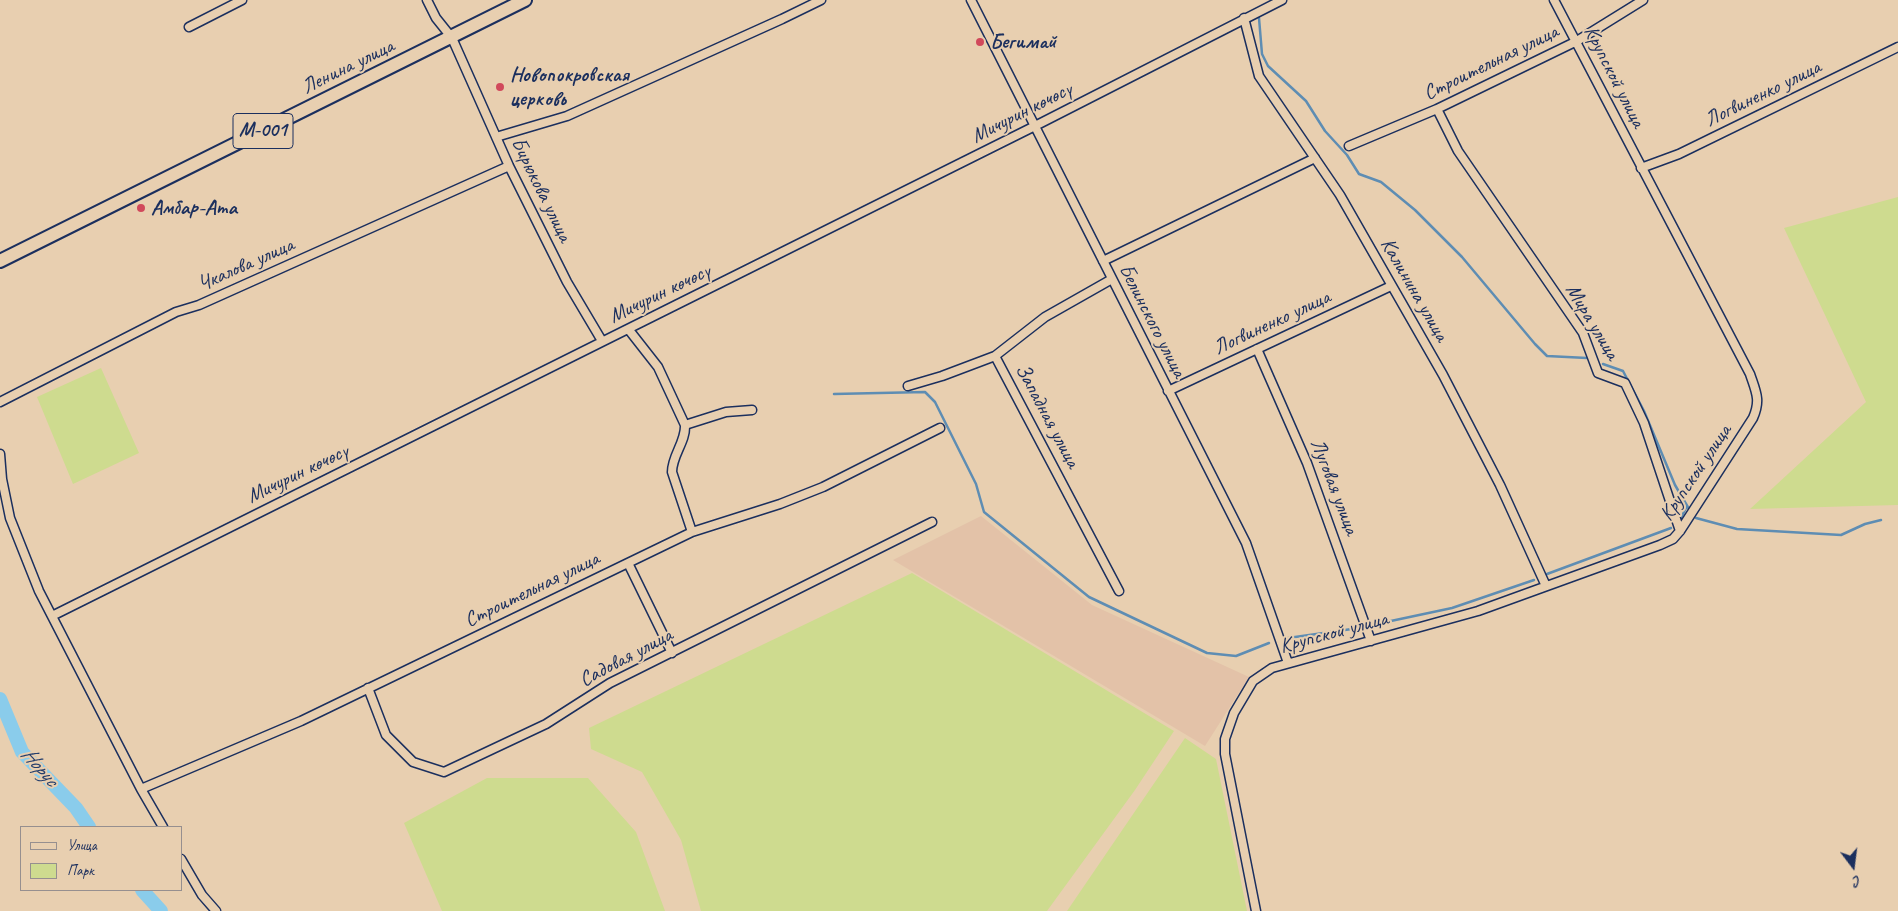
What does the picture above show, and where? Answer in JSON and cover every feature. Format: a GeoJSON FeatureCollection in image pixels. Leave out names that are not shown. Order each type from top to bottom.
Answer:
{"type":"FeatureCollection","features":[{"type":"Feature","properties":{"kind":"main road","name":"Ленина улица"},"geometry":{"type":"LineString","coordinates":[[0,261],[452,38],[525,0]]}},
{"type":"Feature","properties":{"kind":"street"},"geometry":{"type":"LineString","coordinates":[[189,27],[242,0]]}},
{"type":"Feature","properties":{"kind":"street","name":"Бирюкова улица"},"geometry":{"type":"LineString","coordinates":[[427,0],[436,18],[452,38],[509,166],[567,282],[602,341]]}},
{"type":"Feature","properties":{"kind":"street"},"geometry":{"type":"LineString","coordinates":[[496,137],[567,116],[821,0]]}},
{"type":"Feature","properties":{"kind":"street","name":"Белинского улица"},"geometry":{"type":"LineString","coordinates":[[971,0],[1246,543],[1288,663]]}},
{"type":"Feature","properties":{"kind":"street","name":"Мичурин көчөсү"},"geometry":{"type":"LineString","coordinates":[[52,616],[602,341],[629,330],[1282,0]]}},
{"type":"Feature","properties":{"kind":"street","name":"Крупской улица"},"geometry":{"type":"LineString","coordinates":[[1256,911],[1225,754],[1225,739],[1234,713],[1253,681],[1272,668],[1288,663],[1478,611],[1660,545],[1673,538],[1680,531],[1753,418],[1758,407],[1757,395],[1750,374],[1554,0]]}},
{"type":"Feature","properties":{"kind":"street","name":"Строительная улица"},"geometry":{"type":"LineString","coordinates":[[1349,146],[1437,109],[1577,41],[1643,0]]}},
{"type":"Feature","properties":{"kind":"street","name":"Калинина улица"},"geometry":{"type":"LineString","coordinates":[[1244,18],[1259,76],[1340,195],[1443,375],[1500,485],[1546,586]]}},
{"type":"Feature","properties":{"kind":"street","name":"Логвиненко улица"},"geometry":{"type":"LineString","coordinates":[[1641,168],[1679,154],[1898,47]]}},
{"type":"Feature","properties":{"kind":"street","name":"Мира улица"},"geometry":{"type":"LineString","coordinates":[[1437,109],[1458,151],[1583,333],[1598,373],[1625,383],[1644,423],[1680,531]]}},
{"type":"Feature","properties":{"kind":"street"},"geometry":{"type":"LineString","coordinates":[[1102,261],[1315,158]]}},
{"type":"Feature","properties":{"kind":"street","name":"Чкалова улица"},"geometry":{"type":"LineString","coordinates":[[0,402],[176,312],[199,305],[509,166]]}},
{"type":"Feature","properties":{"kind":"street","name":"Западная улица"},"geometry":{"type":"LineString","coordinates":[[1112,279],[1045,317],[995,356],[1119,591]]}},
{"type":"Feature","properties":{"kind":"street","name":"Логвиненко улица"},"geometry":{"type":"LineString","coordinates":[[1168,391],[1391,286]]}},
{"type":"Feature","properties":{"kind":"street"},"geometry":{"type":"LineString","coordinates":[[629,330],[658,367],[686,425],[686,434],[672,466],[672,472],[692,532]]}},
{"type":"Feature","properties":{"kind":"street","name":"Луговая улица"},"geometry":{"type":"LineString","coordinates":[[1257,349],[1308,463],[1371,641]]}},
{"type":"Feature","properties":{"kind":"street"},"geometry":{"type":"LineString","coordinates":[[908,386],[942,376],[995,356]]}},
{"type":"Feature","properties":{"kind":"street"},"geometry":{"type":"LineString","coordinates":[[686,425],[726,412],[752,410]]}},
{"type":"Feature","properties":{"kind":"street","name":"Строительная улица"},"geometry":{"type":"LineString","coordinates":[[141,789],[301,721],[692,532],[780,504],[823,487],[940,428]]}},
{"type":"Feature","properties":{"kind":"street"},"geometry":{"type":"LineString","coordinates":[[0,454],[2,479],[10,518],[38,591],[141,789],[162,826]]}},
{"type":"Feature","properties":{"kind":"street","name":"Садовая улица"},"geometry":{"type":"LineString","coordinates":[[368,688],[386,735],[413,762],[444,772],[546,724],[610,683],[932,522]]}},
{"type":"Feature","properties":{"kind":"street"},"geometry":{"type":"LineString","coordinates":[[628,563],[672,653]]}},
{"type":"Feature","properties":{"kind":"street"},"geometry":{"type":"LineString","coordinates":[[182,861],[202,895],[216,911]]}},
{"type":"Feature","properties":{"kind":"shaded area"},"geometry":{"type":"Polygon","coordinates":[[[981,516],[1092,605],[1249,677],[1205,746],[893,560],[981,516]]]}},
{"type":"Feature","properties":{"kind":"green space"},"geometry":{"type":"Polygon","coordinates":[[[1898,197],[1898,505],[1750,509],[1866,402],[1784,228],[1898,197]]]}},
{"type":"Feature","properties":{"kind":"green space"},"geometry":{"type":"Polygon","coordinates":[[[101,368],[139,453],[73,484],[37,397],[101,368]]]}},
{"type":"Feature","properties":{"kind":"green space"},"geometry":{"type":"Polygon","coordinates":[[[912,573],[1174,731],[1135,790],[1047,911],[701,911],[681,840],[642,772],[591,749],[589,728],[912,573]]]}},
{"type":"Feature","properties":{"kind":"green space"},"geometry":{"type":"Polygon","coordinates":[[[1185,738],[1216,759],[1247,911],[1067,911],[1185,738]]]}},
{"type":"Feature","properties":{"kind":"green space"},"geometry":{"type":"Polygon","coordinates":[[[487,778],[588,778],[636,832],[665,911],[442,911],[404,823],[487,778]]]}},
{"type":"Feature","properties":{"kind":"waterway"},"geometry":{"type":"LineString","coordinates":[[1259,18],[1262,54],[1268,66],[1306,101],[1325,131],[1347,155],[1359,174],[1381,182],[1415,210],[1462,257],[1547,356],[1587,358]]}},
{"type":"Feature","properties":{"kind":"waterway"},"geometry":{"type":"LineString","coordinates":[[1603,364],[1623,371],[1644,411],[1675,485],[1689,509]]}},
{"type":"Feature","properties":{"kind":"waterway"},"geometry":{"type":"LineString","coordinates":[[834,394],[925,392],[935,402],[976,484],[984,512],[1089,597],[1207,653],[1236,656],[1269,643]]}},
{"type":"Feature","properties":{"kind":"waterway"},"geometry":{"type":"LineString","coordinates":[[1681,518],[1687,506]]}},
{"type":"Feature","properties":{"kind":"waterway"},"geometry":{"type":"LineString","coordinates":[[1696,518],[1737,529],[1841,535],[1865,524],[1881,520]]}},
{"type":"Feature","properties":{"kind":"waterway"},"geometry":{"type":"LineString","coordinates":[[1547,574],[1671,528]]}},
{"type":"Feature","properties":{"kind":"waterway"},"geometry":{"type":"LineString","coordinates":[[1372,625],[1452,608],[1534,580]]}},
{"type":"Feature","properties":{"kind":"waterway"},"geometry":{"type":"LineString","coordinates":[[1288,638],[1359,628]]}},
{"type":"Feature","properties":{"kind":"waterway","name":"Норус"},"geometry":{"type":"LineString","coordinates":[[0,699],[22,752],[76,808],[88,826]]}},
{"type":"Feature","properties":{"kind":"waterway","name":"Норус"},"geometry":{"type":"LineString","coordinates":[[143,891],[161,911]]}},
{"type":"Feature","properties":{"kind":"place","name":"Бегимай"},"geometry":{"type":"Point","coordinates":[980,42]}},
{"type":"Feature","properties":{"kind":"place","name":"Новопокровская церковь"},"geometry":{"type":"Point","coordinates":[500,87]}},
{"type":"Feature","properties":{"kind":"place","name":"Амбар-Ата"},"geometry":{"type":"Point","coordinates":[141,208]}}]}
